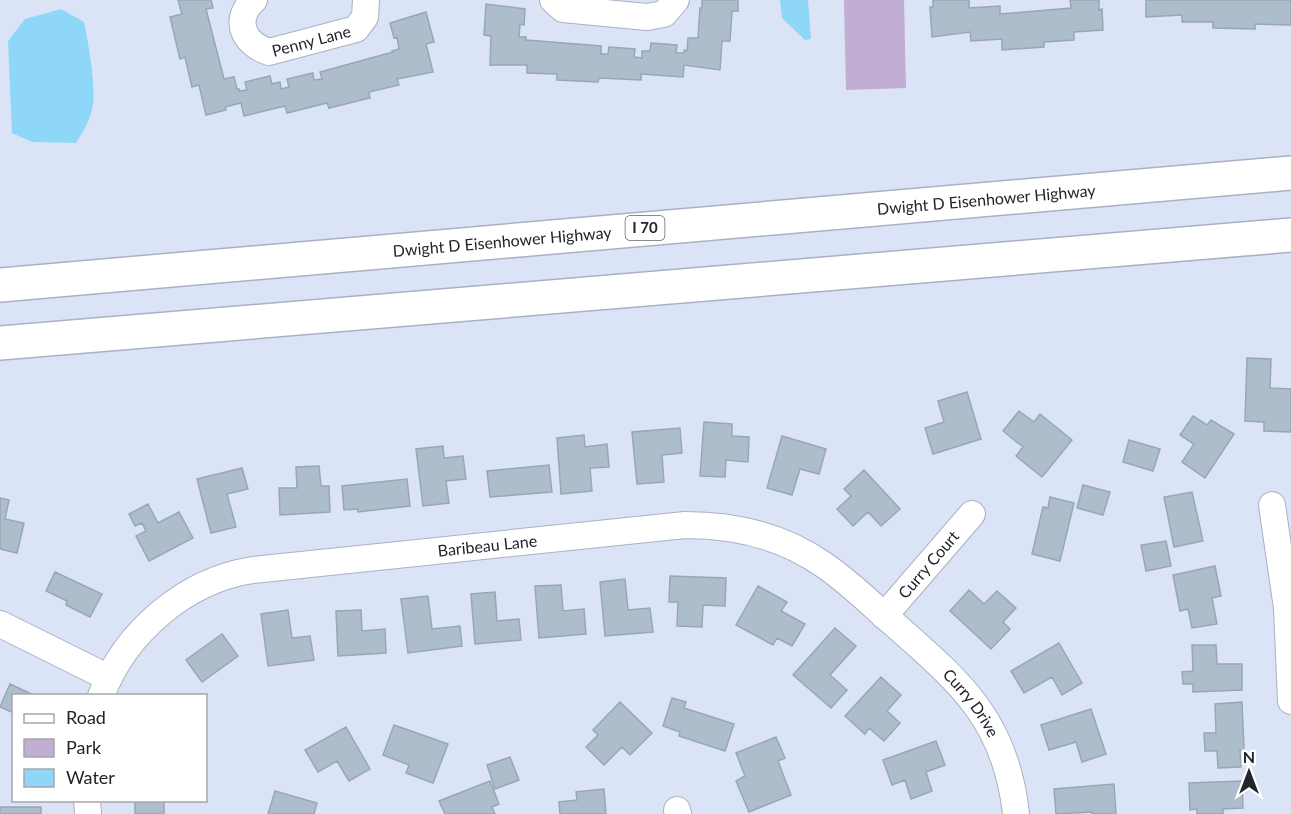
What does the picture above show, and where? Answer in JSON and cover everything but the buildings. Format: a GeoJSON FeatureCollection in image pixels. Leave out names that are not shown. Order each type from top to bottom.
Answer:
{"type":"FeatureCollection","features":[{"type":"Feature","properties":{"kind":"highway","name":"Dwight D Eisenhower Highway"},"geometry":{"type":"LineString","coordinates":[[0,285],[1291,173]]}},
{"type":"Feature","properties":{"kind":"highway"},"geometry":{"type":"LineString","coordinates":[[0,343],[1291,235]]}},
{"type":"Feature","properties":{"kind":"street","name":"Penny Lane"},"geometry":{"type":"LineString","coordinates":[[254,0],[244,14],[244,33],[256,47],[269,52],[356,30],[364,17],[366,0]]}},
{"type":"Feature","properties":{"kind":"street"},"geometry":{"type":"LineString","coordinates":[[553,0],[563,9],[647,17],[664,14],[676,0]]}},
{"type":"Feature","properties":{"kind":"street"},"geometry":{"type":"LineString","coordinates":[[1272,505],[1287,608],[1291,701]]}},
{"type":"Feature","properties":{"kind":"street","name":"Curry Court"},"geometry":{"type":"LineString","coordinates":[[884,616],[972,514]]}},
{"type":"Feature","properties":{"kind":"street","name":"Baribeau Lane"},"geometry":{"type":"LineString","coordinates":[[105,687],[124,653],[158,614],[195,590],[234,573],[685,525],[714,525],[753,532],[789,545],[823,564],[884,616]]}},
{"type":"Feature","properties":{"kind":"street","name":"Curry Drive"},"geometry":{"type":"LineString","coordinates":[[884,616],[946,670],[978,706],[1003,756],[1012,785],[1016,814]]}},
{"type":"Feature","properties":{"kind":"street"},"geometry":{"type":"LineString","coordinates":[[0,624],[105,687]]}},
{"type":"Feature","properties":{"kind":"green space"},"geometry":{"type":"Polygon","coordinates":[[[844,0],[904,0],[906,88],[846,90],[844,0]]]}},
{"type":"Feature","properties":{"kind":"water"},"geometry":{"type":"Polygon","coordinates":[[[780,0],[808,0],[811,39],[805,40],[782,18],[780,0]]]}},
{"type":"Feature","properties":{"kind":"water"},"geometry":{"type":"Polygon","coordinates":[[[61,9],[84,22],[93,75],[92,109],[87,124],[76,143],[32,142],[12,133],[8,41],[25,19],[61,9]]]}}]}
